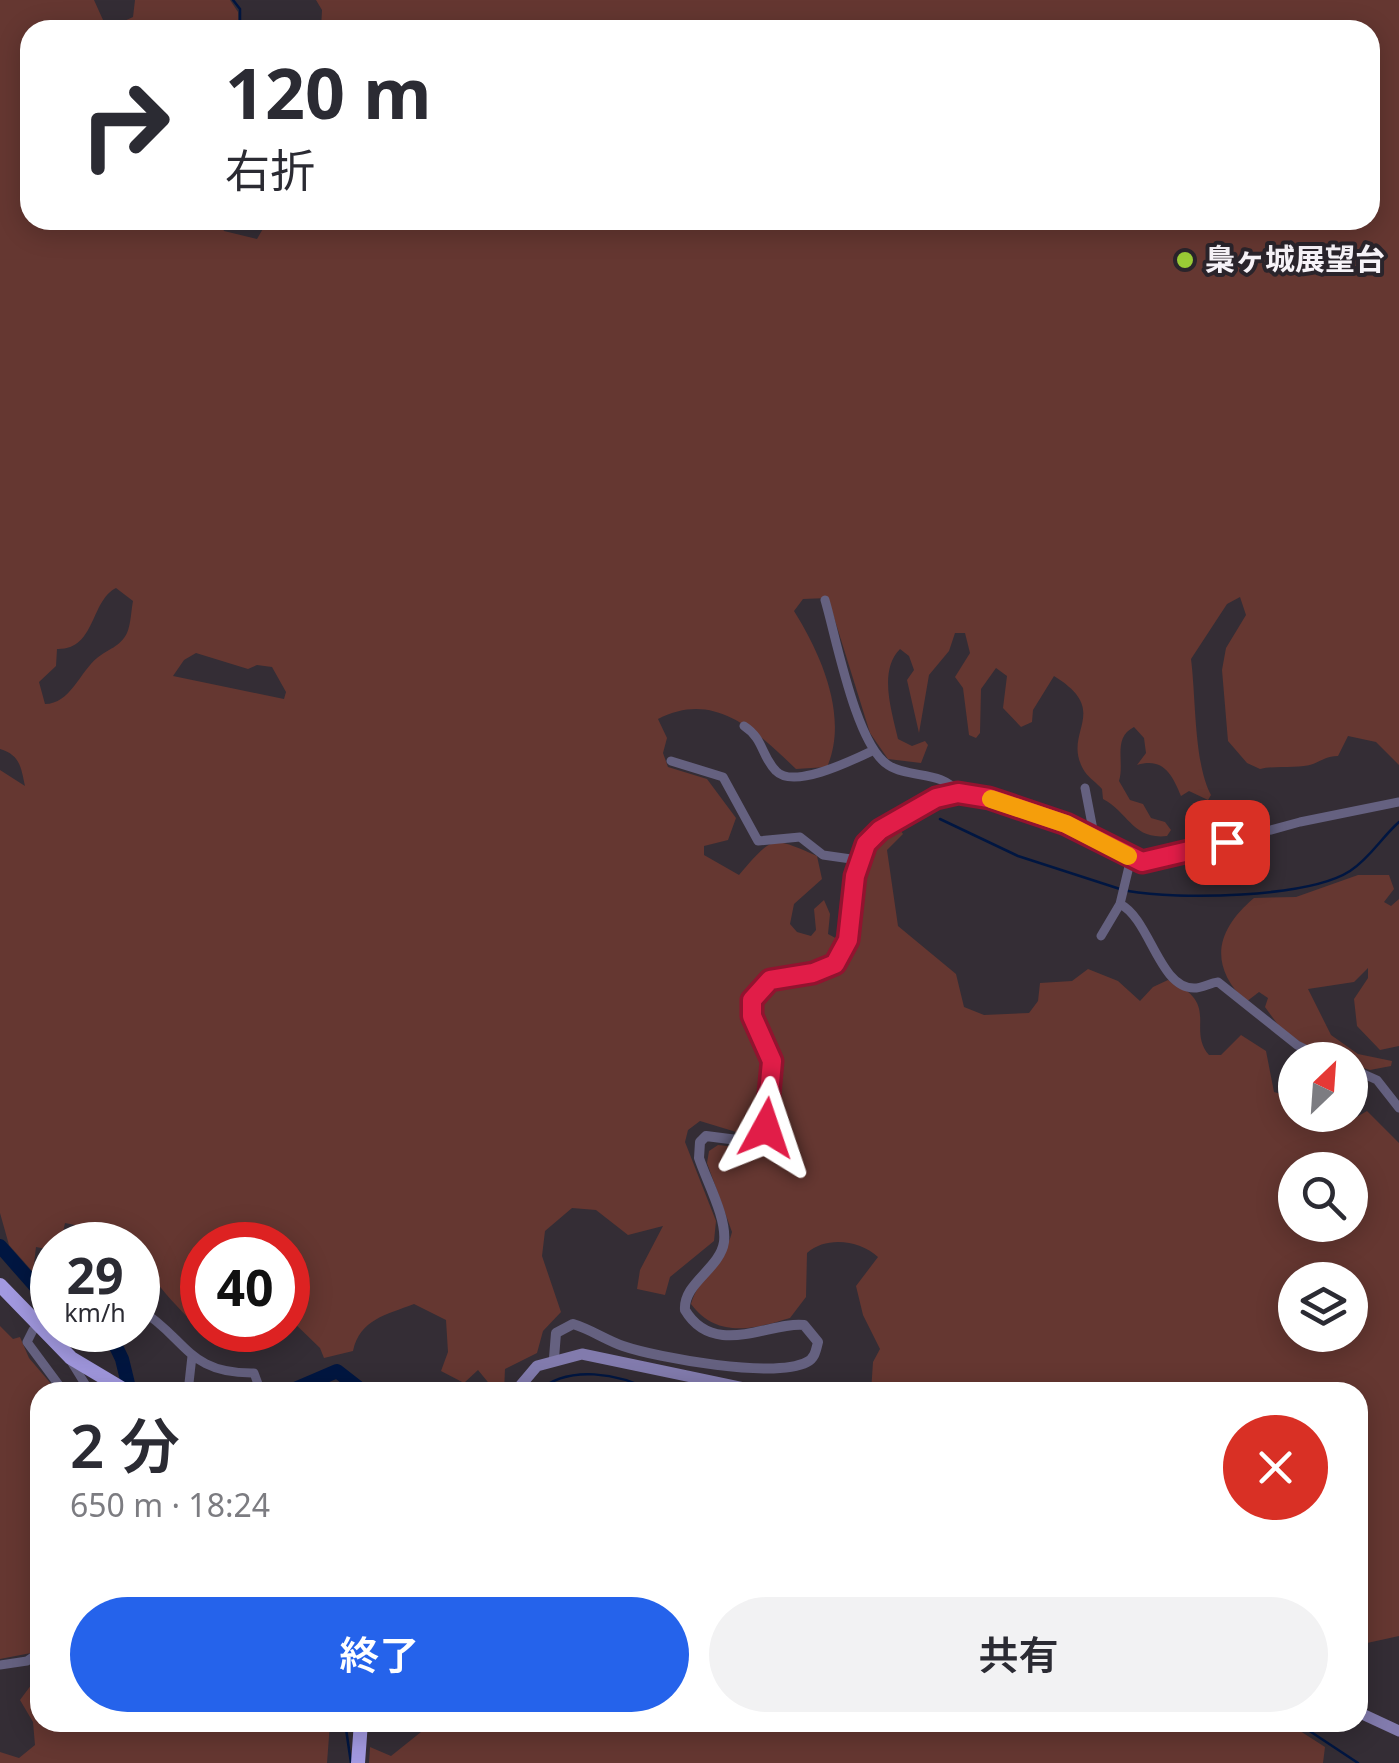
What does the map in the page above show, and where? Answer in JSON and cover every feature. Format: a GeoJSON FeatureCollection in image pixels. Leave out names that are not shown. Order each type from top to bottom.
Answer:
{"type":"FeatureCollection","features":[{"type":"Feature","properties":{"kind":"highway"},"geometry":{"type":"LineString","coordinates":[[0,1286],[30,1317]]}},
{"type":"Feature","properties":{"kind":"highway"},"geometry":{"type":"LineString","coordinates":[[64,1352],[110,1382]]}},
{"type":"Feature","properties":{"kind":"highway"},"geometry":{"type":"LineString","coordinates":[[358,1763],[360,1732]]}},
{"type":"Feature","properties":{"kind":"main road"},"geometry":{"type":"LineString","coordinates":[[524,1382],[537,1366],[554,1358],[593,1354],[719,1382]]}},
{"type":"Feature","properties":{"kind":"main road"},"geometry":{"type":"LineString","coordinates":[[1368,1717],[1399,1731]]}},
{"type":"Feature","properties":{"kind":"street"},"geometry":{"type":"LineString","coordinates":[[826,600],[854,702],[884,764],[944,780],[958,793],[1056,820],[1131,858],[1150,862],[1300,822],[1399,802]]}},
{"type":"Feature","properties":{"kind":"street"},"geometry":{"type":"LineString","coordinates":[[744,726],[758,736],[775,771],[784,776],[829,771],[874,750]]}},
{"type":"Feature","properties":{"kind":"street"},"geometry":{"type":"LineString","coordinates":[[671,761],[722,778],[754,839],[800,837],[826,856],[858,860]]}},
{"type":"Feature","properties":{"kind":"street"},"geometry":{"type":"LineString","coordinates":[[1085,788],[1095,840]]}},
{"type":"Feature","properties":{"kind":"street"},"geometry":{"type":"LineString","coordinates":[[554,1358],[556,1333],[573,1324],[639,1350],[756,1368],[784,1368],[809,1361],[815,1354],[818,1342],[804,1325],[736,1336],[696,1322],[684,1305],[720,1254],[725,1239],[699,1158],[700,1142],[706,1136],[753,1142],[766,1128],[772,1061],[752,1016],[752,1000],[770,980],[813,973],[835,964],[848,940],[858,860],[880,830],[936,798],[958,793]]}},
{"type":"Feature","properties":{"kind":"street"},"geometry":{"type":"LineString","coordinates":[[1100,936],[1120,904],[1131,858]]}},
{"type":"Feature","properties":{"kind":"street"},"geometry":{"type":"LineString","coordinates":[[1120,904],[1146,930],[1157,955],[1177,982],[1190,988],[1218,982],[1293,1042]]}},
{"type":"Feature","properties":{"kind":"street"},"geometry":{"type":"LineString","coordinates":[[1368,1076],[1376,1080],[1399,1108]]}},
{"type":"Feature","properties":{"kind":"street"},"geometry":{"type":"LineString","coordinates":[[160,1322],[192,1356],[219,1372],[254,1374],[257,1382]]}},
{"type":"Feature","properties":{"kind":"street"},"geometry":{"type":"LineString","coordinates":[[32,1352],[56,1382]]}},
{"type":"Feature","properties":{"kind":"street"},"geometry":{"type":"LineString","coordinates":[[68,1356],[84,1382]]}},
{"type":"Feature","properties":{"kind":"street"},"geometry":{"type":"LineString","coordinates":[[189,1382],[192,1356]]}},
{"type":"Feature","properties":{"kind":"street"},"geometry":{"type":"LineString","coordinates":[[0,1665],[30,1660]]}},
{"type":"Feature","properties":{"kind":"shaded area"},"geometry":{"type":"Polygon","coordinates":[[[0,0],[94,0],[103,20],[20,20],[20,230],[224,230],[257,239],[262,230],[1380,230],[1380,20],[322,20],[322,10],[316,0],[1399,0],[1399,765],[1376,742],[1348,736],[1338,756],[1308,765],[1260,769],[1247,763],[1228,741],[1222,670],[1226,648],[1246,615],[1240,597],[1227,604],[1191,659],[1201,766],[1211,795],[1208,800],[1189,791],[1181,796],[1170,774],[1160,765],[1137,765],[1146,753],[1144,738],[1134,727],[1123,737],[1119,781],[1130,800],[1143,804],[1151,818],[1165,822],[1171,830],[1167,836],[1146,834],[1103,799],[1102,789],[1085,772],[1078,745],[1083,712],[1080,701],[1054,676],[1033,710],[1032,722],[1021,727],[1003,708],[1007,676],[996,668],[981,689],[980,733],[976,738],[969,735],[963,688],[955,677],[970,653],[965,633],[955,633],[949,651],[929,675],[919,733],[907,680],[914,670],[909,656],[900,649],[893,658],[888,692],[898,739],[912,746],[925,741],[928,745],[921,763],[888,759],[870,733],[828,598],[803,599],[794,611],[814,646],[833,707],[833,748],[827,767],[796,769],[750,729],[716,712],[679,711],[658,719],[667,738],[663,753],[668,767],[707,779],[736,818],[728,840],[704,846],[704,855],[739,875],[774,843],[791,845],[817,856],[822,879],[794,904],[790,924],[797,932],[811,936],[816,930],[814,909],[824,900],[830,914],[828,934],[841,941],[815,964],[764,975],[746,993],[746,1012],[765,1052],[766,1091],[746,1135],[700,1121],[688,1130],[685,1142],[716,1221],[714,1241],[670,1277],[665,1295],[637,1289],[640,1270],[663,1226],[628,1235],[596,1210],[572,1208],[545,1231],[542,1256],[561,1312],[543,1331],[537,1353],[505,1369],[504,1382],[488,1382],[478,1370],[462,1382],[441,1371],[448,1352],[446,1320],[414,1304],[368,1325],[353,1351],[324,1358],[310,1338],[310,1222],[180,1222],[180,1308],[160,1285],[160,1222],[30,1222],[30,1269],[9,1245],[0,1213],[0,770],[25,786],[16,758],[0,749],[0,0]],[[116,588],[101,603],[79,642],[57,649],[56,666],[39,682],[45,704],[61,699],[97,658],[124,638],[133,601],[116,588]],[[196,653],[184,660],[173,676],[284,699],[286,692],[272,667],[257,665],[248,669],[196,653]]]}},
{"type":"Feature","properties":{"kind":"shaded area"},"geometry":{"type":"Polygon","coordinates":[[[135,0],[230,0],[238,20],[126,20],[133,17],[135,0]]]}},
{"type":"Feature","properties":{"kind":"shaded area"},"geometry":{"type":"Polygon","coordinates":[[[897,825],[903,834],[887,850],[898,926],[956,974],[964,1007],[984,1015],[1029,1013],[1038,1001],[1040,983],[1072,981],[1088,969],[1118,981],[1140,1001],[1153,987],[1168,980],[1184,989],[1199,1007],[1200,1035],[1209,1055],[1221,1055],[1241,1035],[1266,1051],[1274,1092],[1278,1093],[1278,1132],[1368,1132],[1368,1112],[1399,1143],[1399,1636],[1368,1643],[1368,1382],[872,1382],[873,1362],[880,1349],[863,1315],[856,1286],[878,1257],[863,1247],[844,1242],[824,1244],[807,1253],[806,1297],[790,1318],[750,1328],[724,1327],[701,1315],[691,1304],[732,1232],[707,1163],[709,1151],[718,1145],[755,1149],[770,1137],[779,1057],[760,1012],[761,1000],[780,985],[828,973],[848,957],[860,923],[865,872],[880,840],[897,825]]]}},
{"type":"Feature","properties":{"kind":"shaded area"},"geometry":{"type":"Polygon","coordinates":[[[1358,875],[1389,875],[1394,889],[1384,902],[1391,906],[1399,899],[1399,1046],[1380,1050],[1357,1026],[1354,999],[1368,978],[1368,968],[1354,982],[1308,989],[1331,1035],[1341,1042],[1301,1042],[1281,1029],[1265,1007],[1268,998],[1259,992],[1246,1002],[1234,988],[1222,961],[1225,935],[1231,923],[1254,898],[1296,897],[1358,875]]]}},
{"type":"Feature","properties":{"kind":"shaded area"},"geometry":{"type":"Polygon","coordinates":[[[1368,1056],[1392,1061],[1391,1066],[1370,1070],[1368,1056]]]}},
{"type":"Feature","properties":{"kind":"shaded area"},"geometry":{"type":"Polygon","coordinates":[[[0,1326],[13,1339],[20,1337],[29,1358],[49,1382],[30,1382],[30,1653],[0,1659],[0,1326]]]}},
{"type":"Feature","properties":{"kind":"shaded area"},"geometry":{"type":"Polygon","coordinates":[[[30,1686],[30,1717],[20,1700],[30,1686]]]}},
{"type":"Feature","properties":{"kind":"shaded area"},"geometry":{"type":"Polygon","coordinates":[[[34,1732],[329,1732],[327,1763],[0,1763],[0,1752],[19,1758],[35,1745],[34,1732]]]}},
{"type":"Feature","properties":{"kind":"shaded area"},"geometry":{"type":"Polygon","coordinates":[[[421,1732],[1302,1732],[1325,1747],[1323,1763],[369,1763],[370,1747],[391,1756],[421,1732]]]}},
{"type":"Feature","properties":{"kind":"waterway"},"geometry":{"type":"LineString","coordinates":[[233,0],[240,9],[240,20]]}},
{"type":"Feature","properties":{"kind":"waterway"},"geometry":{"type":"LineString","coordinates":[[940,819],[1018,856],[1120,889]]}},
{"type":"Feature","properties":{"kind":"waterway"},"geometry":{"type":"LineString","coordinates":[[1128,891],[1209,896],[1304,887],[1350,871],[1399,822]]}},
{"type":"Feature","properties":{"kind":"waterway"},"geometry":{"type":"LineString","coordinates":[[0,1246],[30,1280]]}},
{"type":"Feature","properties":{"kind":"waterway"},"geometry":{"type":"LineString","coordinates":[[119,1352],[128,1382]]}},
{"type":"Feature","properties":{"kind":"waterway"},"geometry":{"type":"LineString","coordinates":[[311,1382],[337,1371],[351,1382]]}},
{"type":"Feature","properties":{"kind":"waterway"},"geometry":{"type":"LineString","coordinates":[[552,1382],[594,1374],[631,1382]]}},
{"type":"Feature","properties":{"kind":"waterway"},"geometry":{"type":"LineString","coordinates":[[346,1732],[351,1763]]}},
{"type":"Feature","properties":{"kind":"waterway"},"geometry":{"type":"LineString","coordinates":[[1311,1732],[1358,1763]]}},
{"type":"Feature","properties":{"kind":"slow traffic"},"geometry":{"type":"LineString","coordinates":[[991,799],[1066,824],[1128,856]]}},
{"type":"Feature","properties":{"kind":"place","name":"梟ヶ城展望台"},"geometry":{"type":"Point","coordinates":[1185,260]}},
{"type":"Feature","properties":{"kind":"route"},"geometry":{"type":"LineString","coordinates":[[766,1128],[772,1061],[767,1042],[752,1016],[752,1000],[770,980],[813,973],[835,964],[848,940],[858,860],[866,844],[880,830],[907,812],[936,798],[958,793],[976,795],[1066,824],[1142,862],[1227,842]]}}]}
